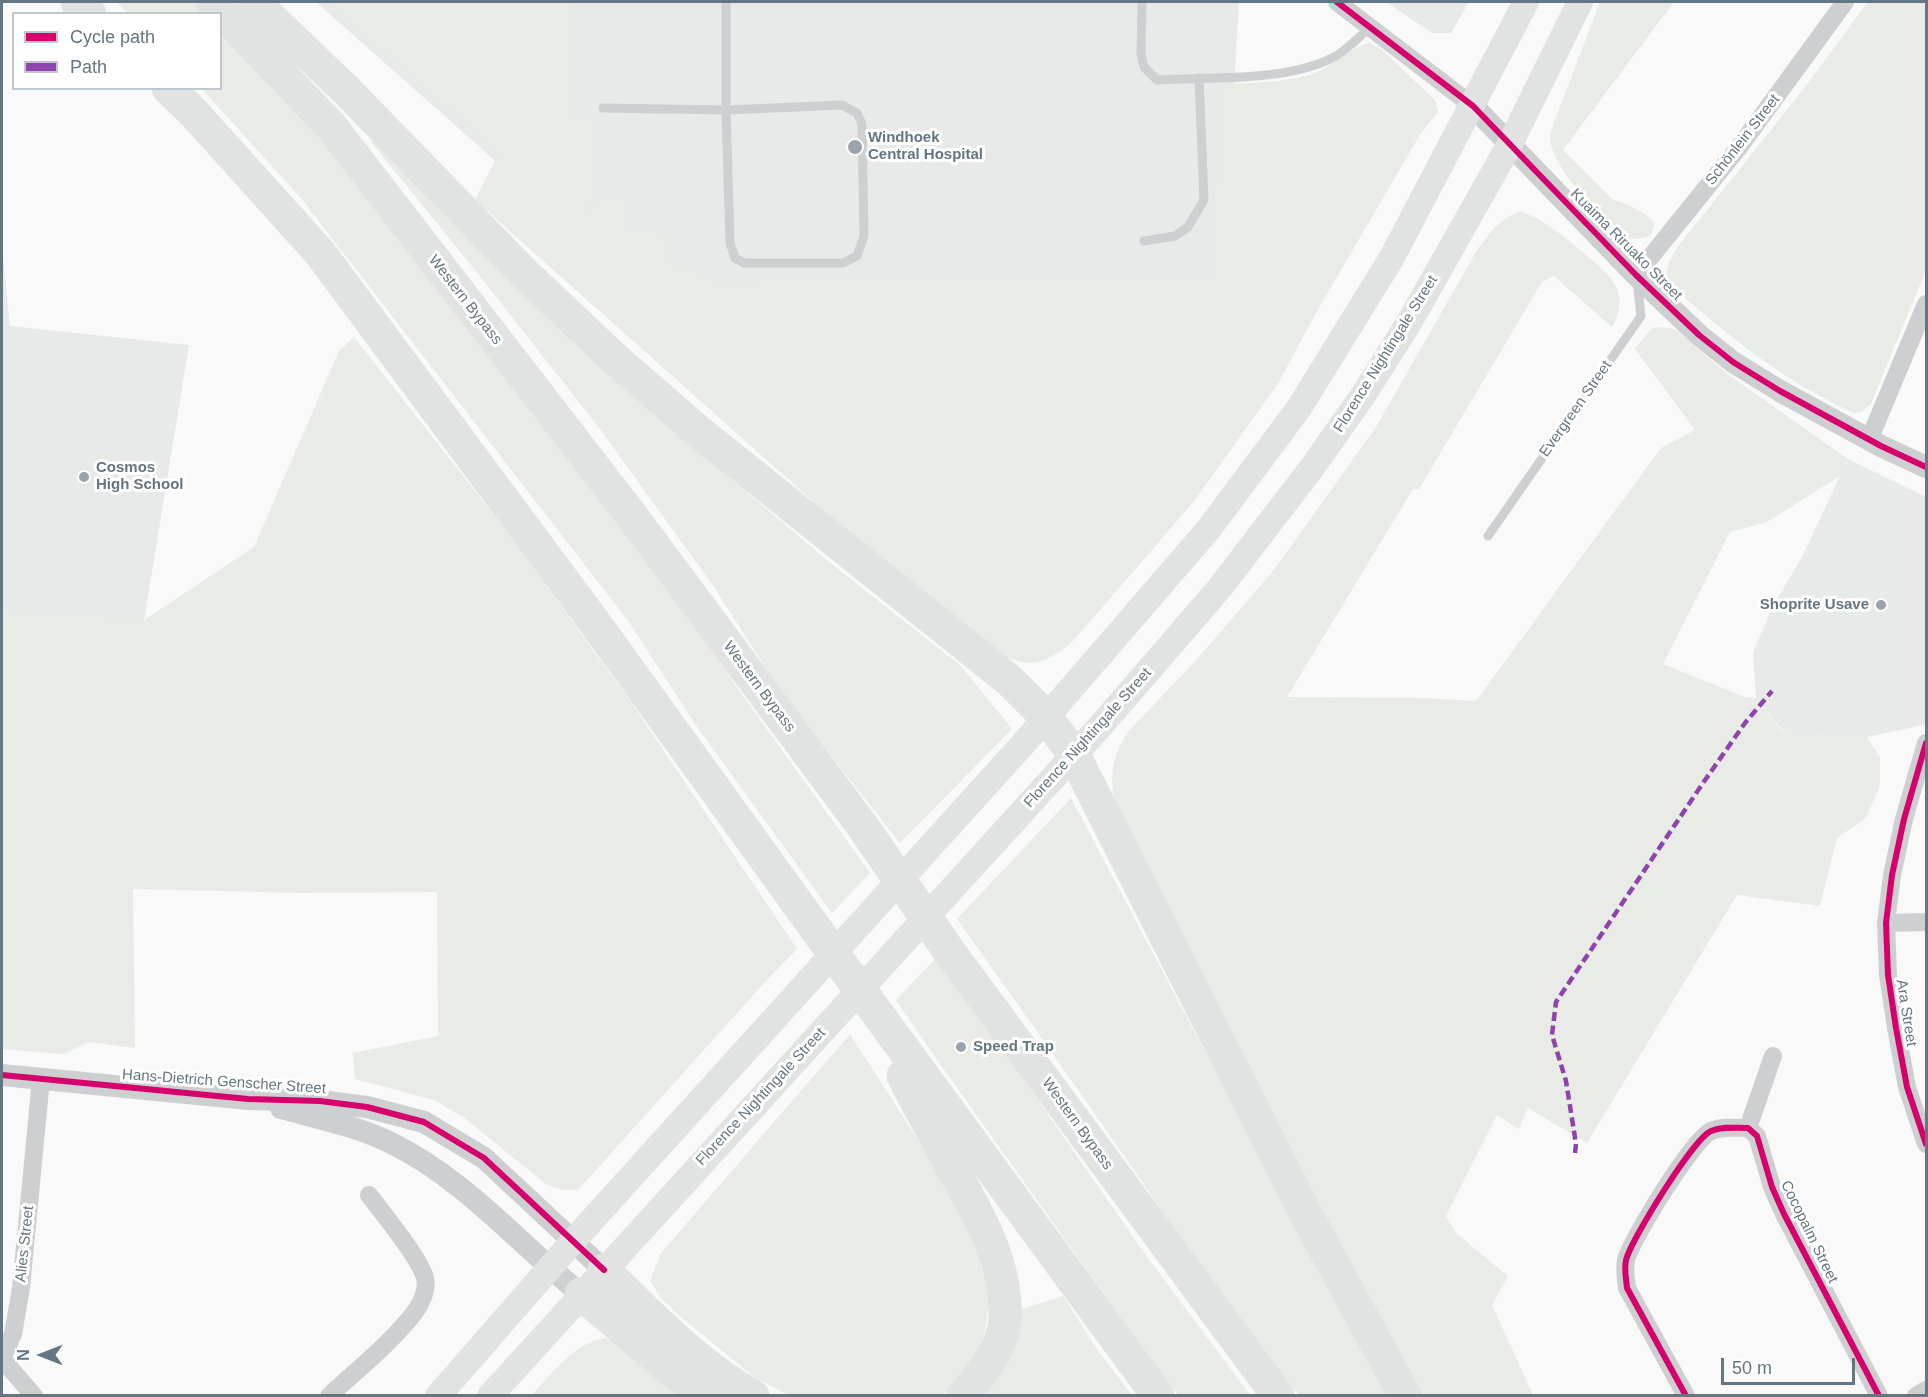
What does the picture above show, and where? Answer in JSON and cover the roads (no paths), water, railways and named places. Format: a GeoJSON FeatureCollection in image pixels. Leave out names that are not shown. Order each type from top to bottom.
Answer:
{"type":"FeatureCollection","features":[{"type":"Feature","properties":{"kind":"highway"},"geometry":{"type":"LineString","coordinates":[[254,2],[347,91],[525,274],[614,358],[708,440],[1009,680],[1046,717],[1063,765],[1405,1395]]}},
{"type":"Feature","properties":{"kind":"highway","name":"Western Bypass"},"geometry":{"type":"LineString","coordinates":[[222,12],[331,126],[628,510],[863,827],[949,951],[1278,1395]]}},
{"type":"Feature","properties":{"kind":"highway"},"geometry":{"type":"LineString","coordinates":[[170,90],[193,112],[320,253],[595,623],[844,968],[1158,1395]]}},
{"type":"Feature","properties":{"kind":"highway"},"geometry":{"type":"LineString","coordinates":[[844,968],[988,1233],[1002,1278],[1005,1321],[996,1347],[983,1372],[963,1395]]}},
{"type":"Feature","properties":{"kind":"highway"},"geometry":{"type":"LineString","coordinates":[[604,1270],[669,1333],[705,1363],[753,1395]]}},
{"type":"Feature","properties":{"kind":"highway"},"geometry":{"type":"LineString","coordinates":[[581,1294],[677,1375],[707,1395]]}},
{"type":"Feature","properties":{"kind":"main road"},"geometry":{"type":"LineString","coordinates":[[438,1395],[784,1006],[1024,743],[1208,530],[1299,408],[1391,259],[1526,2]]}},
{"type":"Feature","properties":{"kind":"main road","name":"Florence Nightingale Street"},"geometry":{"type":"LineString","coordinates":[[490,1395],[1104,722],[1218,590],[1317,460],[1364,394],[1410,321],[1510,144],[1580,2]]}},
{"type":"Feature","properties":{"kind":"street","name":"Kuaima Riruako Street"},"geometry":{"type":"LineString","coordinates":[[1337,2],[1473,106],[1636,275],[1699,335],[1733,362],[1869,440],[1926,467]]}},
{"type":"Feature","properties":{"kind":"street","name":"Schönlein Street"},"geometry":{"type":"LineString","coordinates":[[1636,275],[1740,146],[1845,2]]}},
{"type":"Feature","properties":{"kind":"street"},"geometry":{"type":"LineString","coordinates":[[1869,440],[1926,304]]}},
{"type":"Feature","properties":{"kind":"street","name":"Ara Street"},"geometry":{"type":"LineString","coordinates":[[1926,743],[1902,830],[1892,875],[1886,923],[1888,975],[1896,1028],[1907,1087],[1926,1144]]}},
{"type":"Feature","properties":{"kind":"street"},"geometry":{"type":"LineString","coordinates":[[1886,923],[1926,922]]}},
{"type":"Feature","properties":{"kind":"street"},"geometry":{"type":"LineString","coordinates":[[1686,1395],[1628,1288],[1625,1274],[1627,1258],[1665,1189],[1698,1140],[1712,1131],[1748,1128],[1773,1056]]}},
{"type":"Feature","properties":{"kind":"street","name":"Hans-Dietrich Genscher Street"},"geometry":{"type":"LineString","coordinates":[[2,1075],[248,1099],[320,1101],[366,1107],[424,1122],[484,1158],[604,1270]]}},
{"type":"Feature","properties":{"kind":"street","name":"Alies Street"},"geometry":{"type":"LineString","coordinates":[[34,1395],[2,1359],[13,1334],[21,1288],[41,1079]]}},
{"type":"Feature","properties":{"kind":"street","name":"Hans-Dietrich Genscher Street"},"geometry":{"type":"LineString","coordinates":[[248,1099],[341,1125],[390,1142],[426,1163],[457,1184],[581,1294]]}},
{"type":"Feature","properties":{"kind":"street","name":"Cocopalm Street"},"geometry":{"type":"LineString","coordinates":[[1748,1128],[1757,1136],[1772,1186],[1784,1214],[1879,1395]]}},
{"type":"Feature","properties":{"kind":"street"},"geometry":{"type":"LineString","coordinates":[[329,1395],[416,1311],[425,1291],[425,1278],[412,1255],[369,1195]]}},
{"type":"Feature","properties":{"kind":"street"},"geometry":{"type":"LineString","coordinates":[[1916,1395],[1926,1390]]}},
{"type":"Feature","properties":{"kind":"lane"},"geometry":{"type":"LineString","coordinates":[[603,108],[726,110],[842,105],[857,113],[862,124],[864,236],[857,256],[843,263],[744,263],[735,258],[730,243],[726,110],[726,2]]}},
{"type":"Feature","properties":{"kind":"lane"},"geometry":{"type":"LineString","coordinates":[[1142,2],[1141,54],[1144,67],[1157,80],[1264,75],[1316,65],[1337,55],[1370,27]]}},
{"type":"Feature","properties":{"kind":"lane"},"geometry":{"type":"LineString","coordinates":[[1144,241],[1175,236],[1188,227],[1204,200],[1199,78]]}},
{"type":"Feature","properties":{"kind":"lane","name":"Evergreen Street"},"geometry":{"type":"LineString","coordinates":[[1488,536],[1641,316],[1636,275]]}},
{"type":"Feature","properties":{"kind":"place","name":"Windhoek Central Hospital"},"geometry":{"type":"Point","coordinates":[855,147]}},
{"type":"Feature","properties":{"kind":"place","name":"Cosmos High School"},"geometry":{"type":"Point","coordinates":[84,477]}},
{"type":"Feature","properties":{"kind":"place","name":"Shoprite Usave"},"geometry":{"type":"Point","coordinates":[1881,605]}},
{"type":"Feature","properties":{"kind":"place","name":"Speed Trap"},"geometry":{"type":"Point","coordinates":[961,1047]}}]}
